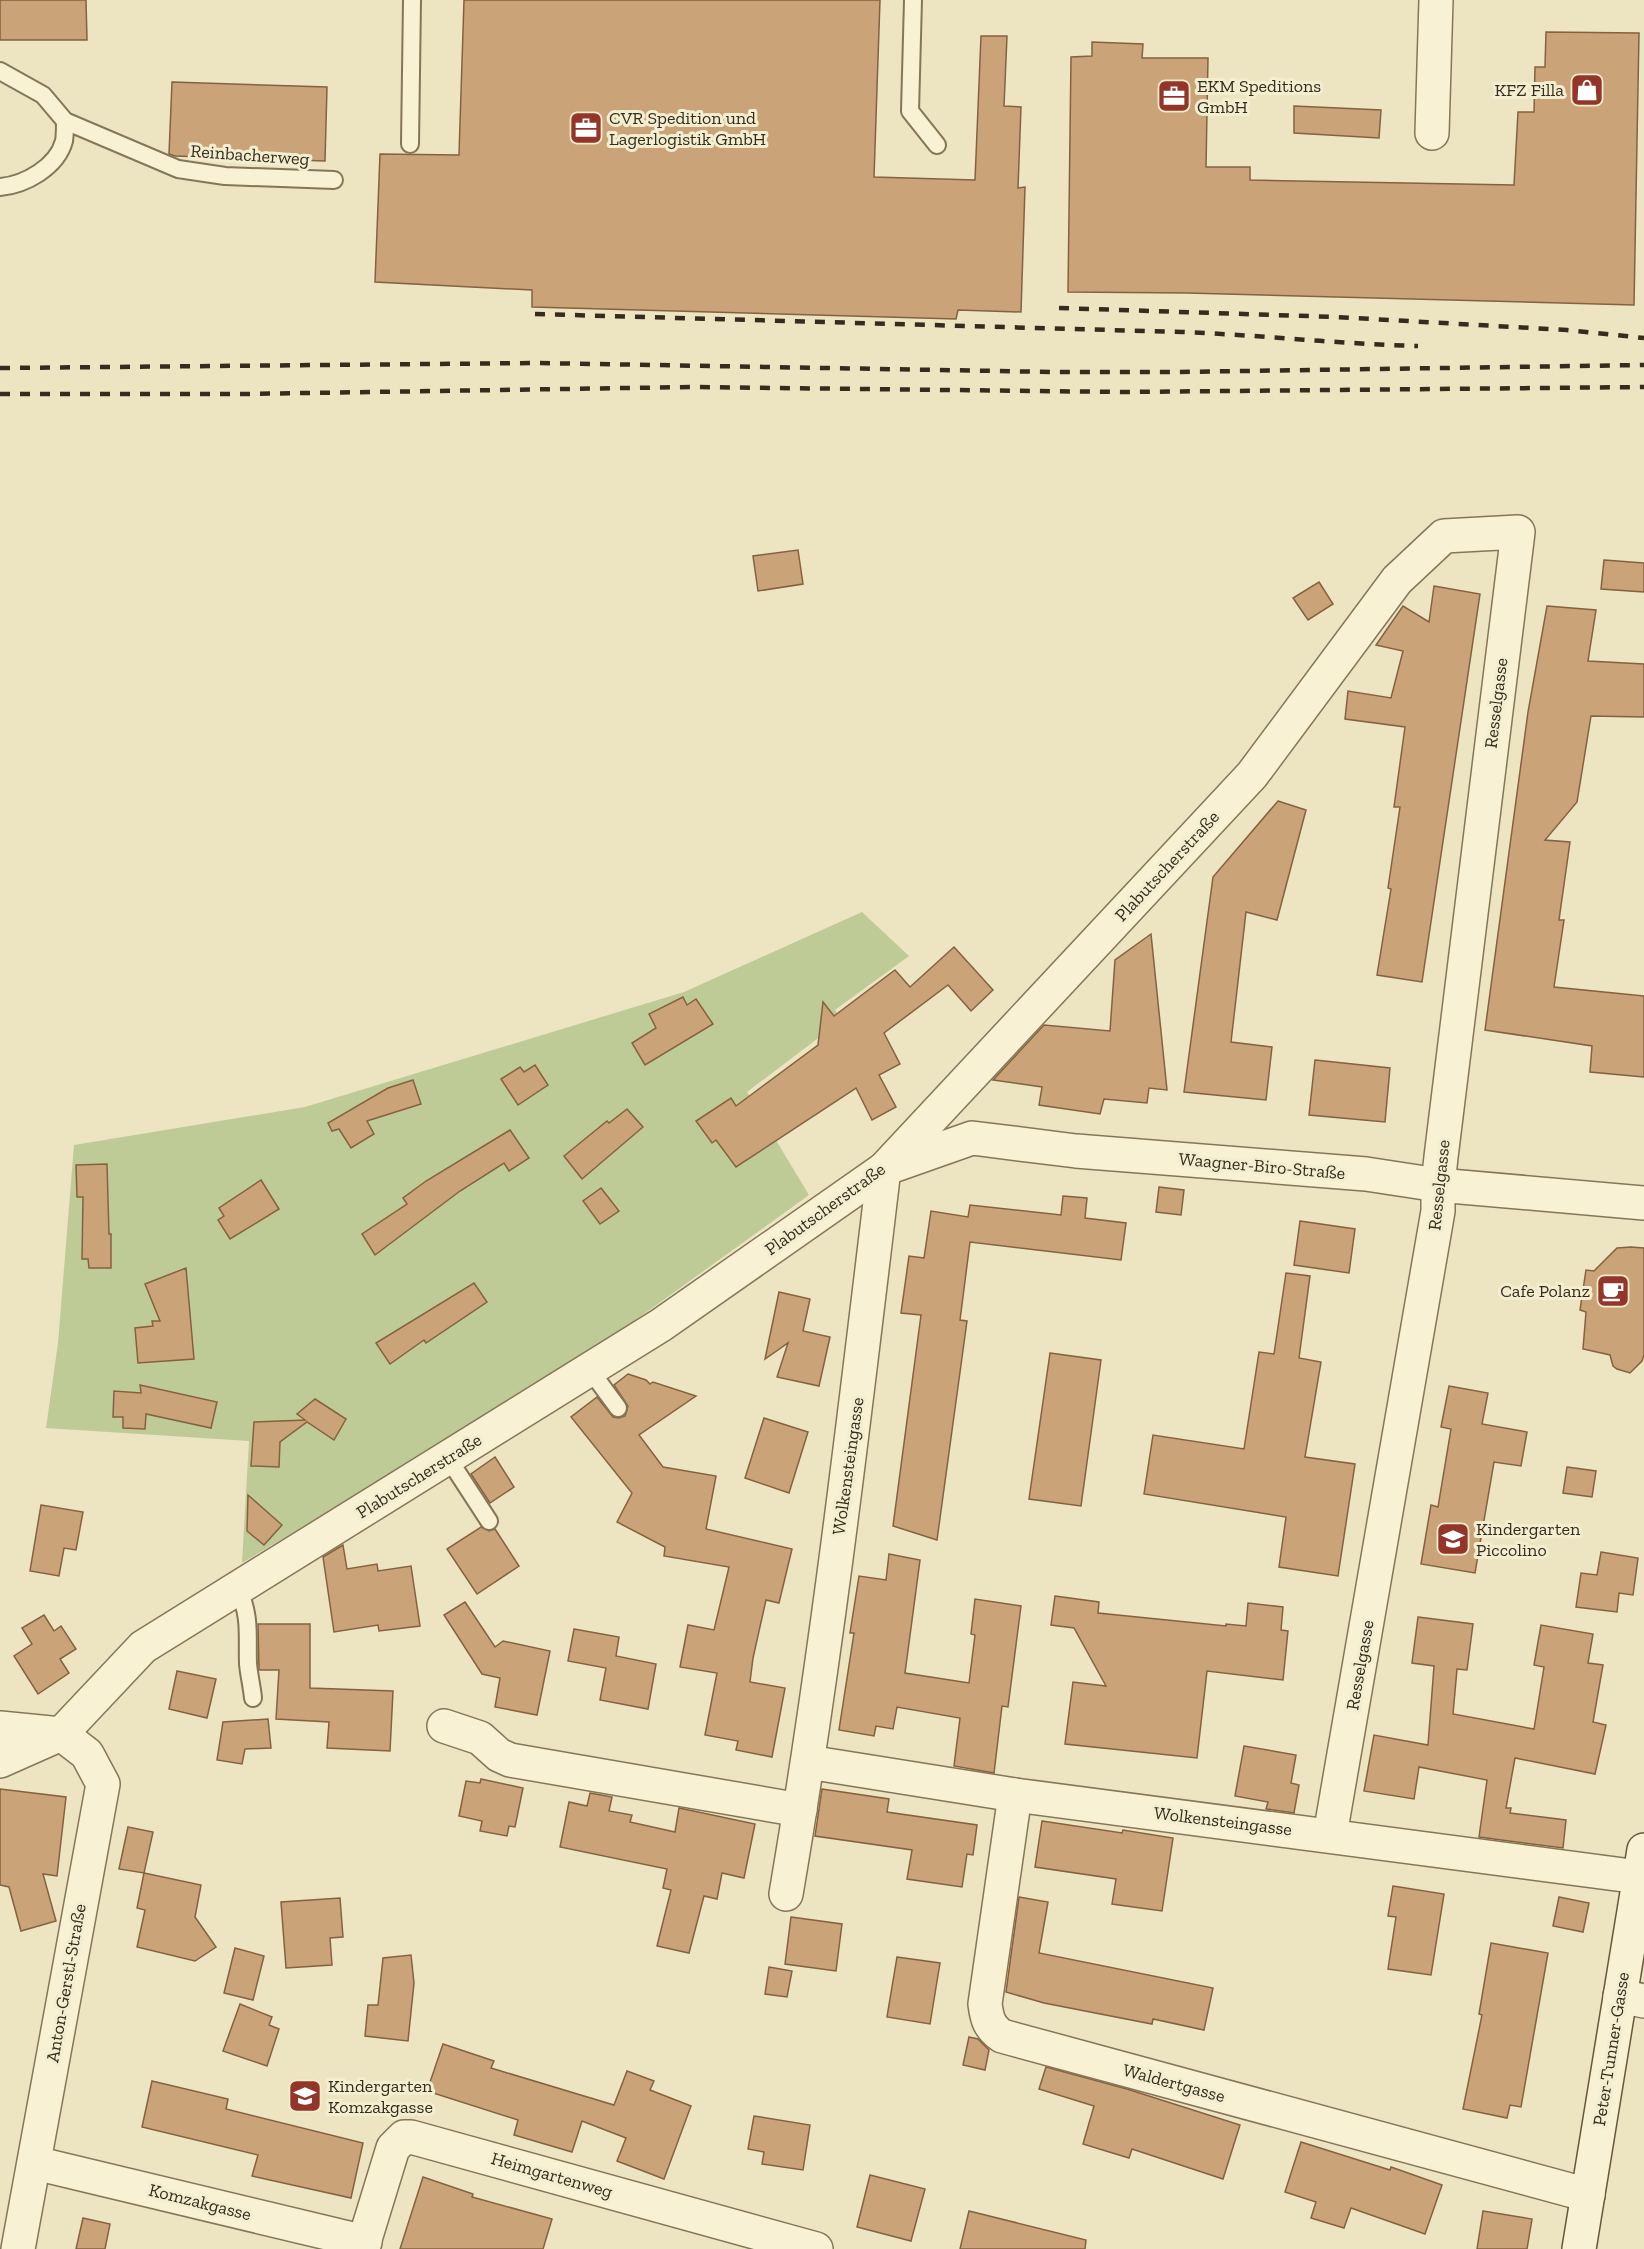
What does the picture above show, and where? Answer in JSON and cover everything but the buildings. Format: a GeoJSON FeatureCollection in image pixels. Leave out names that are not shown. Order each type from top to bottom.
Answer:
{"type":"FeatureCollection","features":[{"type":"Feature","properties":{"kind":"street"},"geometry":{"type":"LineString","coordinates":[[1432,133],[1436,0]]}},
{"type":"Feature","properties":{"kind":"street","name":"Plabutscherstraße"},"geometry":{"type":"LineString","coordinates":[[61,1734],[143,1647],[662,1324],[884,1169],[1252,775],[1397,580],[1444,536],[1518,532]]}},
{"type":"Feature","properties":{"kind":"street","name":"Resselgasse"},"geometry":{"type":"LineString","coordinates":[[1330,1835],[1438,1211],[1438,1185],[1518,532]]}},
{"type":"Feature","properties":{"kind":"street","name":"Waagner-Biro-Straße"},"geometry":{"type":"LineString","coordinates":[[884,1169],[972,1138],[1076,1151],[1366,1174],[1438,1185],[1644,1203]]}},
{"type":"Feature","properties":{"kind":"street","name":"Wolkensteingasse"},"geometry":{"type":"LineString","coordinates":[[786,1894],[807,1762],[856,1411],[884,1169]]}},
{"type":"Feature","properties":{"kind":"street"},"geometry":{"type":"LineString","coordinates":[[444,1726],[480,1738],[499,1755],[510,1760],[800,1810]]}},
{"type":"Feature","properties":{"kind":"street"},"geometry":{"type":"LineString","coordinates":[[0,1728],[61,1734]]}},
{"type":"Feature","properties":{"kind":"street"},"geometry":{"type":"LineString","coordinates":[[0,1761],[61,1734]]}},
{"type":"Feature","properties":{"kind":"street","name":"Anton-Gerstl-Straße"},"geometry":{"type":"LineString","coordinates":[[18,2249],[103,1784],[87,1754],[61,1734]]}},
{"type":"Feature","properties":{"kind":"street","name":"Wolkensteingasse"},"geometry":{"type":"LineString","coordinates":[[807,1762],[1015,1795],[1330,1835],[1642,1863]]}},
{"type":"Feature","properties":{"kind":"street","name":"Waldertgasse"},"geometry":{"type":"LineString","coordinates":[[1015,1795],[984,2004],[989,2025],[1002,2036],[1588,2195]]}},
{"type":"Feature","properties":{"kind":"street","name":"Peter-Tunner-Gasse"},"geometry":{"type":"LineString","coordinates":[[1579,2249],[1588,2195],[1632,1999],[1642,1863]]}},
{"type":"Feature","properties":{"kind":"street","name":"Heimgartenweg"},"geometry":{"type":"LineString","coordinates":[[363,2246],[393,2148],[404,2137],[411,2137],[816,2249]]}},
{"type":"Feature","properties":{"kind":"street","name":"Komzakgasse"},"geometry":{"type":"LineString","coordinates":[[35,2163],[363,2246]]}},
{"type":"Feature","properties":{"kind":"lane"},"geometry":{"type":"LineString","coordinates":[[411,144],[412,0]]}},
{"type":"Feature","properties":{"kind":"lane"},"geometry":{"type":"LineString","coordinates":[[913,0],[910,111],[937,146]]}},
{"type":"Feature","properties":{"kind":"lane","name":"Reinbacherweg"},"geometry":{"type":"LineString","coordinates":[[0,71],[43,95],[65,121],[178,170],[225,176],[334,180]]}},
{"type":"Feature","properties":{"kind":"lane"},"geometry":{"type":"LineString","coordinates":[[0,187],[12,186],[40,173],[56,157],[64,141],[65,121]]}},
{"type":"Feature","properties":{"kind":"lane"},"geometry":{"type":"LineString","coordinates":[[590,1370],[618,1408]]}},
{"type":"Feature","properties":{"kind":"lane"},"geometry":{"type":"LineString","coordinates":[[448,1458],[489,1521]]}},
{"type":"Feature","properties":{"kind":"lane"},"geometry":{"type":"LineString","coordinates":[[238,1588],[246,1607],[249,1623],[248,1665],[254,1698]]}},
{"type":"Feature","properties":{"kind":"green space"},"geometry":{"type":"Polygon","coordinates":[[[862,912],[909,956],[835,1010],[842,1020],[747,1092],[809,1195],[619,1332],[465,1430],[242,1563],[249,1441],[46,1428],[58,1343],[74,1145],[305,1107],[684,992],[862,912]]]}},
{"type":"Feature","properties":{"kind":"railway"},"geometry":{"type":"LineString","coordinates":[[1059,308],[1336,317],[1567,330],[1644,338]]}},
{"type":"Feature","properties":{"kind":"railway"},"geometry":{"type":"LineString","coordinates":[[535,314],[1182,332],[1418,346]]}},
{"type":"Feature","properties":{"kind":"railway"},"geometry":{"type":"LineString","coordinates":[[0,368],[538,363],[1176,372],[1644,365]]}},
{"type":"Feature","properties":{"kind":"railway"},"geometry":{"type":"LineString","coordinates":[[0,394],[244,394],[690,387],[1124,392],[1644,387]]}},
{"type":"Feature","properties":{"kind":"place","name":"KFZ Filla"},"geometry":{"type":"Point","coordinates":[1587,90]}},
{"type":"Feature","properties":{"kind":"place","name":"EKM Speditions GmbH"},"geometry":{"type":"Point","coordinates":[1174,96]}},
{"type":"Feature","properties":{"kind":"place","name":"CVR Spedition und Lagerlogistik GmbH"},"geometry":{"type":"Point","coordinates":[586,128]}},
{"type":"Feature","properties":{"kind":"place","name":"Cafe Polanz"},"geometry":{"type":"Point","coordinates":[1613,1291]}},
{"type":"Feature","properties":{"kind":"place","name":"Kindergarten Piccolino"},"geometry":{"type":"Point","coordinates":[1453,1539]}},
{"type":"Feature","properties":{"kind":"place","name":"Kindergarten Komzakgasse"},"geometry":{"type":"Point","coordinates":[305,2096]}}]}
